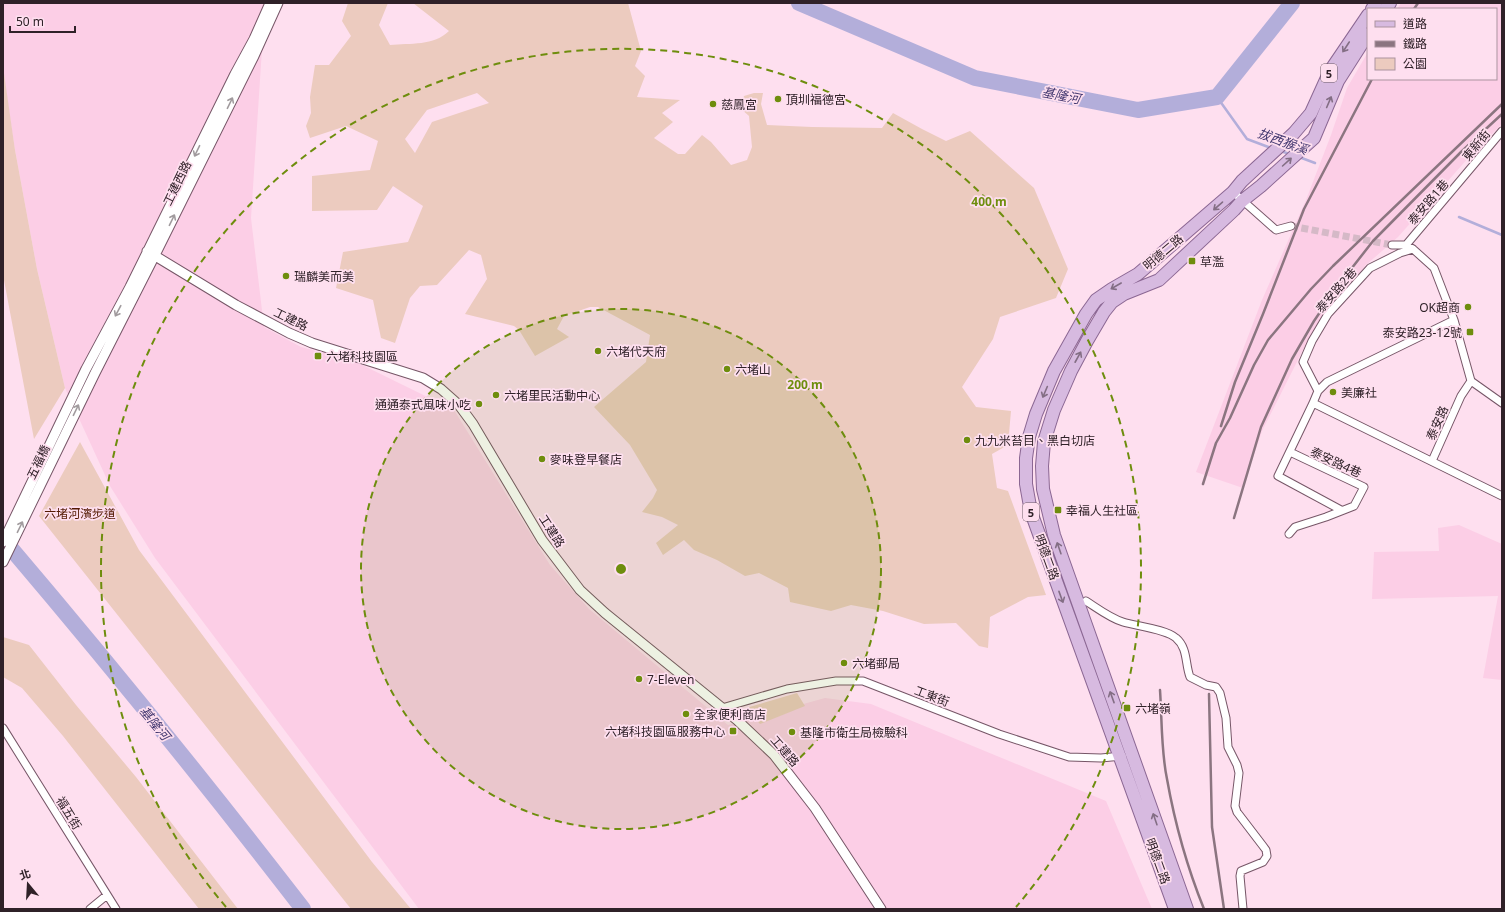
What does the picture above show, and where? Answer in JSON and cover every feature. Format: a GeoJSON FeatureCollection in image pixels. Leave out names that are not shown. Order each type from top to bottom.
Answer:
{"type":"FeatureCollection","features":[{"type":"Feature","properties":{"kind":"main road","name":"明德二路"},"geometry":{"type":"LineString","coordinates":[[1186,909],[1031,512],[1026,484],[1026,458],[1029,437],[1036,414],[1054,371],[1086,314],[1096,300],[1138,274],[1233,192],[1245,178],[1294,134],[1311,113],[1330,71],[1367,16]]}},
{"type":"Feature","properties":{"kind":"main road","name":"明德二路"},"geometry":{"type":"LineString","coordinates":[[1175,909],[1054,535],[1043,489],[1042,466],[1044,442],[1054,410],[1071,371],[1104,312],[1112,302],[1124,294],[1159,280],[1242,201],[1261,186],[1314,138],[1338,81],[1367,36]]}},
{"type":"Feature","properties":{"kind":"street","name":"工建西路"},"geometry":{"type":"LineString","coordinates":[[151,253],[270,3]]}},
{"type":"Feature","properties":{"kind":"street","name":"工建西路"},"geometry":{"type":"LineString","coordinates":[[90,371],[250,63],[278,3]]}},
{"type":"Feature","properties":{"kind":"street","name":"東新街"},"geometry":{"type":"LineString","coordinates":[[1467,174],[1502,131]]}},
{"type":"Feature","properties":{"kind":"street","name":"泰安路1巷"},"geometry":{"type":"LineString","coordinates":[[1406,245],[1467,174]]}},
{"type":"Feature","properties":{"kind":"street"},"geometry":{"type":"LineString","coordinates":[[1233,192],[1276,230],[1291,226]]}},
{"type":"Feature","properties":{"kind":"street"},"geometry":{"type":"LineString","coordinates":[[1392,245],[1406,245],[1413,249],[1434,268],[1454,320],[1471,381],[1502,403]]}},
{"type":"Feature","properties":{"kind":"street","name":"泰安路2巷"},"geometry":{"type":"LineString","coordinates":[[1318,391],[1303,362],[1312,340],[1328,314],[1370,268],[1400,253],[1413,249]]}},
{"type":"Feature","properties":{"kind":"street","name":"工建路"},"geometry":{"type":"LineString","coordinates":[[151,253],[236,305],[289,333],[312,343],[423,378],[442,389],[459,405],[473,424],[542,540],[580,590],[605,614],[763,743],[792,776],[815,808],[881,909]]}},
{"type":"Feature","properties":{"kind":"street"},"geometry":{"type":"LineString","coordinates":[[1341,510],[1278,476],[1318,391],[1327,382],[1454,320]]}},
{"type":"Feature","properties":{"kind":"street","name":"五福橋"},"geometry":{"type":"LineString","coordinates":[[3,542],[90,371]]}},
{"type":"Feature","properties":{"kind":"street","name":"五福橋"},"geometry":{"type":"LineString","coordinates":[[3,562],[90,371]]}},
{"type":"Feature","properties":{"kind":"street","name":"泰安路"},"geometry":{"type":"LineString","coordinates":[[1432,461],[1461,396],[1471,381]]}},
{"type":"Feature","properties":{"kind":"street"},"geometry":{"type":"LineString","coordinates":[[1313,403],[1502,496]]}},
{"type":"Feature","properties":{"kind":"street","name":"泰安路4巷"},"geometry":{"type":"LineString","coordinates":[[1289,534],[1296,527],[1354,506],[1364,487],[1290,452]]}},
{"type":"Feature","properties":{"kind":"street"},"geometry":{"type":"LineString","coordinates":[[1086,601],[1121,622],[1164,632],[1176,637],[1184,648],[1187,658],[1186,668],[1190,677],[1206,685],[1216,687],[1220,693],[1226,718],[1228,747],[1237,765],[1239,773],[1236,806],[1237,812],[1266,850],[1267,856],[1263,862],[1241,871],[1240,876],[1243,909]]}},
{"type":"Feature","properties":{"kind":"street","name":"工東街"},"geometry":{"type":"LineString","coordinates":[[722,708],[788,689],[836,681],[863,681],[999,734],[1069,757],[1101,758],[1126,755]]}},
{"type":"Feature","properties":{"kind":"street","name":"福五街"},"geometry":{"type":"LineString","coordinates":[[3,728],[116,909]]}},
{"type":"Feature","properties":{"kind":"street"},"geometry":{"type":"LineString","coordinates":[[90,909],[107,895]]}},
{"type":"Feature","properties":{"kind":"shaded area","name":"六堵科技園區"},"geometry":{"type":"Polygon","coordinates":[[[3,3],[265,3],[251,218],[264,327],[301,347],[352,360],[454,410],[550,565],[589,609],[728,725],[825,698],[871,704],[1106,801],[1152,909],[419,909],[155,558],[110,486],[65,388],[37,269],[15,150],[3,66],[3,3]]]}},
{"type":"Feature","properties":{"kind":"shaded area"},"geometry":{"type":"Polygon","coordinates":[[[1401,3],[1502,3],[1502,124],[1470,156],[1398,237],[1366,265],[1308,340],[1262,431],[1243,488],[1196,472],[1262,300],[1306,200],[1347,88],[1367,54],[1367,80],[1497,80],[1497,8],[1398,8],[1401,3]]]}},
{"type":"Feature","properties":{"kind":"shaded area"},"geometry":{"type":"Polygon","coordinates":[[[1459,525],[1502,544],[1502,680],[1483,678],[1498,596],[1372,599],[1374,552],[1439,551],[1438,528],[1459,525]]]}},
{"type":"Feature","properties":{"kind":"green space"},"geometry":{"type":"Polygon","coordinates":[[[348,3],[388,3],[379,25],[390,45],[414,44],[436,39],[449,31],[413,3],[628,3],[641,51],[635,66],[645,76],[637,97],[680,100],[662,113],[673,122],[654,138],[678,154],[685,154],[702,135],[711,142],[731,165],[747,160],[752,147],[749,116],[740,108],[744,96],[754,93],[763,93],[761,104],[767,125],[882,128],[893,113],[946,141],[970,131],[1034,188],[1068,269],[1056,298],[1000,317],[993,339],[962,387],[976,407],[1011,411],[1008,445],[992,454],[997,488],[1008,491],[1046,595],[1028,597],[990,617],[988,648],[979,646],[956,623],[924,624],[883,611],[851,605],[831,611],[790,602],[788,588],[759,573],[745,576],[717,560],[694,550],[684,540],[663,555],[656,543],[678,525],[662,517],[642,512],[653,498],[657,490],[630,445],[594,407],[646,362],[650,335],[598,307],[590,307],[564,316],[557,329],[569,337],[535,356],[519,330],[514,326],[465,314],[487,279],[481,255],[469,250],[437,285],[420,286],[410,298],[395,343],[381,338],[373,300],[336,288],[343,252],[408,242],[423,206],[393,186],[377,210],[312,211],[312,176],[370,170],[378,141],[346,126],[310,138],[306,126],[311,113],[310,97],[315,65],[329,65],[351,36],[342,21],[348,3]],[[477,93],[427,110],[405,139],[415,153],[432,122],[489,103],[477,93]]]}},
{"type":"Feature","properties":{"kind":"green space"},"geometry":{"type":"Polygon","coordinates":[[[3,66],[15,150],[37,269],[65,388],[34,439],[3,275],[3,66]]]}},
{"type":"Feature","properties":{"kind":"green space","name":"六堵河濱步道"},"geometry":{"type":"Polygon","coordinates":[[[80,442],[139,550],[372,862],[411,909],[351,909],[39,516],[80,442]]]}},
{"type":"Feature","properties":{"kind":"green space"},"geometry":{"type":"Polygon","coordinates":[[[3,637],[29,645],[76,705],[136,777],[238,909],[199,909],[63,736],[22,688],[3,677],[3,637]]]}},
{"type":"Feature","properties":{"kind":"green space"},"geometry":{"type":"Polygon","coordinates":[[[797,693],[805,706],[760,724],[746,708],[797,693]]]}},
{"type":"Feature","properties":{"kind":"waterway","name":"基隆河"},"geometry":{"type":"LineString","coordinates":[[799,3],[975,78],[1138,110],[1217,97],[1292,3]]}},
{"type":"Feature","properties":{"kind":"waterway","name":"拔西猴溪"},"geometry":{"type":"LineString","coordinates":[[1217,97],[1247,139],[1271,148]]}},
{"type":"Feature","properties":{"kind":"waterway","name":"拔西猴溪"},"geometry":{"type":"LineString","coordinates":[[1280,151],[1290,154]]}},
{"type":"Feature","properties":{"kind":"waterway","name":"拔西猴溪"},"geometry":{"type":"LineString","coordinates":[[1299,157],[1315,163]]}},
{"type":"Feature","properties":{"kind":"waterway","name":"拔西猴溪"},"geometry":{"type":"LineString","coordinates":[[1459,217],[1502,235]]}},
{"type":"Feature","properties":{"kind":"waterway","name":"基隆河"},"geometry":{"type":"LineString","coordinates":[[3,539],[155,722],[303,909]]}},
{"type":"Feature","properties":{"kind":"tunnel"},"geometry":{"type":"LineString","coordinates":[[1291,226],[1392,245]]}},
{"type":"Feature","properties":{"kind":"railway"},"geometry":{"type":"LineString","coordinates":[[1415,8],[1418,3]]}},
{"type":"Feature","properties":{"kind":"railway"},"geometry":{"type":"LineString","coordinates":[[1221,426],[1235,382],[1304,209],[1371,80]]}},
{"type":"Feature","properties":{"kind":"railway"},"geometry":{"type":"LineString","coordinates":[[1203,484],[1216,443],[1230,418],[1254,365],[1268,340],[1311,289],[1333,266],[1502,104]]}},
{"type":"Feature","properties":{"kind":"railway"},"geometry":{"type":"LineString","coordinates":[[1234,518],[1261,427],[1292,359],[1314,321],[1337,287],[1373,241],[1461,152],[1502,114]]}},
{"type":"Feature","properties":{"kind":"railway"},"geometry":{"type":"LineString","coordinates":[[1160,690],[1165,768],[1170,796],[1187,861],[1204,909]]}},
{"type":"Feature","properties":{"kind":"railway"},"geometry":{"type":"LineString","coordinates":[[1209,694],[1212,827],[1224,909]]}},
{"type":"Feature","properties":{"kind":"place","name":"頂圳福德宮"},"geometry":{"type":"Point","coordinates":[778,99]}},
{"type":"Feature","properties":{"kind":"place","name":"慈鳳宮"},"geometry":{"type":"Point","coordinates":[713,104]}},
{"type":"Feature","properties":{"kind":"place","name":"草濫"},"geometry":{"type":"Point","coordinates":[1192,261]}},
{"type":"Feature","properties":{"kind":"place","name":"瑞麟美而美"},"geometry":{"type":"Point","coordinates":[286,276]}},
{"type":"Feature","properties":{"kind":"place","name":"OK超商"},"geometry":{"type":"Point","coordinates":[1468,307]}},
{"type":"Feature","properties":{"kind":"place","name":"泰安路23-12號"},"geometry":{"type":"Point","coordinates":[1470,332]}},
{"type":"Feature","properties":{"kind":"place","name":"六堵代天府"},"geometry":{"type":"Point","coordinates":[598,351]}},
{"type":"Feature","properties":{"kind":"place","name":"六堵科技園區"},"geometry":{"type":"Point","coordinates":[318,356]}},
{"type":"Feature","properties":{"kind":"place","name":"六堵山"},"geometry":{"type":"Point","coordinates":[727,369]}},
{"type":"Feature","properties":{"kind":"place","name":"美廉社"},"geometry":{"type":"Point","coordinates":[1333,392]}},
{"type":"Feature","properties":{"kind":"place","name":"六堵里民活動中心"},"geometry":{"type":"Point","coordinates":[496,395]}},
{"type":"Feature","properties":{"kind":"place","name":"通通泰式風味小吃"},"geometry":{"type":"Point","coordinates":[479,404]}},
{"type":"Feature","properties":{"kind":"place","name":"九九米苔目、黑白切店"},"geometry":{"type":"Point","coordinates":[967,440]}},
{"type":"Feature","properties":{"kind":"place","name":"麥味登早餐店"},"geometry":{"type":"Point","coordinates":[542,459]}},
{"type":"Feature","properties":{"kind":"place","name":"幸福人生社區"},"geometry":{"type":"Point","coordinates":[1058,510]}},
{"type":"Feature","properties":{"kind":"place","name":"六堵郵局"},"geometry":{"type":"Point","coordinates":[844,663]}},
{"type":"Feature","properties":{"kind":"place","name":"7-Eleven"},"geometry":{"type":"Point","coordinates":[639,679]}},
{"type":"Feature","properties":{"kind":"place","name":"六堵嶺"},"geometry":{"type":"Point","coordinates":[1127,708]}},
{"type":"Feature","properties":{"kind":"place","name":"全家便利商店"},"geometry":{"type":"Point","coordinates":[686,714]}},
{"type":"Feature","properties":{"kind":"place","name":"六堵科技園區服務中心"},"geometry":{"type":"Point","coordinates":[733,731]}},
{"type":"Feature","properties":{"kind":"place","name":"基隆市衛生局檢驗科"},"geometry":{"type":"Point","coordinates":[792,732]}}]}
